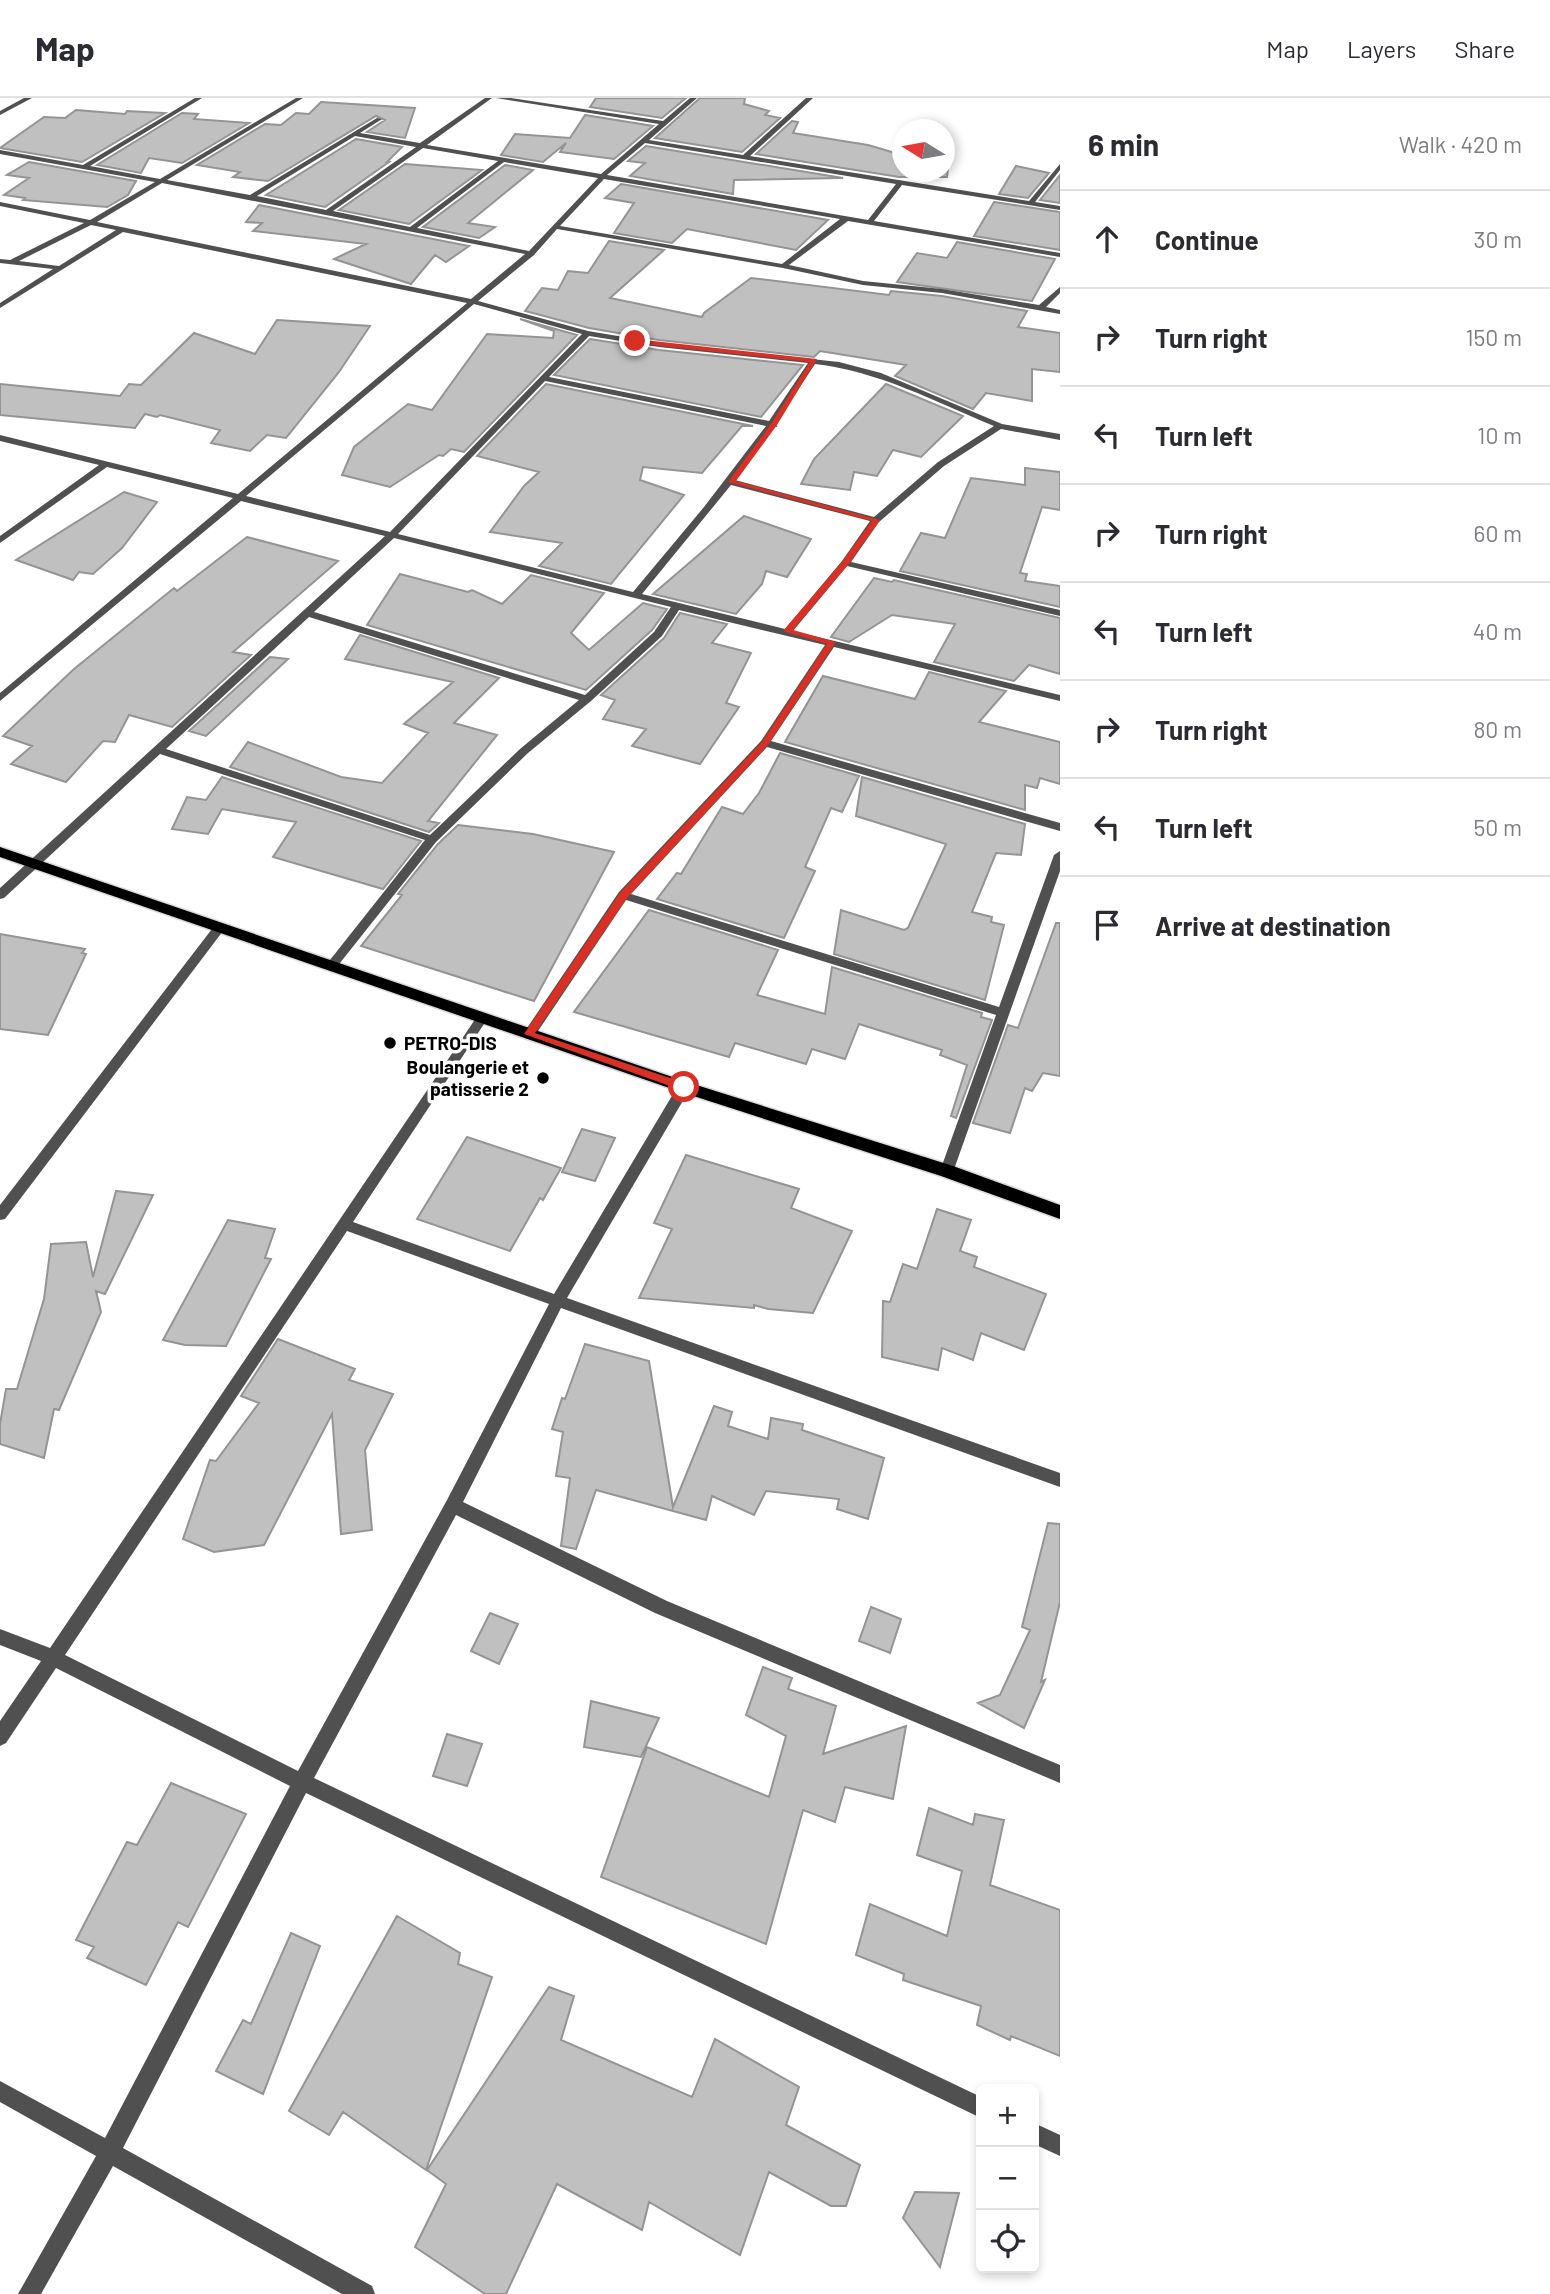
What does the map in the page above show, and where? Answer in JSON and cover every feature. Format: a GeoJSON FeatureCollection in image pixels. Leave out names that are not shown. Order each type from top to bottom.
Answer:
{"type":"FeatureCollection","features":[{"type":"Feature","properties":{"kind":"main road"},"geometry":{"type":"LineString","coordinates":[[0,852],[684,1087],[947,1171],[1060,1212]]}},
{"type":"Feature","properties":{"kind":"street"},"geometry":{"type":"LineString","coordinates":[[0,113],[29,98]]}},
{"type":"Feature","properties":{"kind":"street"},"geometry":{"type":"LineString","coordinates":[[83,168],[199,98]]}},
{"type":"Feature","properties":{"kind":"street"},"geometry":{"type":"LineString","coordinates":[[12,262],[92,222],[161,183],[300,98]]}},
{"type":"Feature","properties":{"kind":"street"},"geometry":{"type":"LineString","coordinates":[[327,212],[489,98]]}},
{"type":"Feature","properties":{"kind":"street"},"geometry":{"type":"LineString","coordinates":[[499,98],[663,123]]}},
{"type":"Feature","properties":{"kind":"street"},"geometry":{"type":"LineString","coordinates":[[0,698],[531,253],[604,175],[694,98]]}},
{"type":"Feature","properties":{"kind":"street"},"geometry":{"type":"LineString","coordinates":[[745,157],[810,98]]}},
{"type":"Feature","properties":{"kind":"street"},"geometry":{"type":"LineString","coordinates":[[251,197],[379,119]]}},
{"type":"Feature","properties":{"kind":"street"},"geometry":{"type":"LineString","coordinates":[[354,134],[1060,255]]}},
{"type":"Feature","properties":{"kind":"street"},"geometry":{"type":"LineString","coordinates":[[642,141],[892,181]]}},
{"type":"Feature","properties":{"kind":"street"},"geometry":{"type":"LineString","coordinates":[[0,152],[161,183],[251,197],[531,253]]}},
{"type":"Feature","properties":{"kind":"street"},"geometry":{"type":"LineString","coordinates":[[411,229],[504,159]]}},
{"type":"Feature","properties":{"kind":"street"},"geometry":{"type":"LineString","coordinates":[[1031,203],[1060,166]]}},
{"type":"Feature","properties":{"kind":"street"},"geometry":{"type":"LineString","coordinates":[[871,221],[901,182],[1060,208]]}},
{"type":"Feature","properties":{"kind":"street"},"geometry":{"type":"LineString","coordinates":[[0,204],[474,302],[587,333],[659,345],[814,360],[878,375],[1000,426],[1060,436]]}},
{"type":"Feature","properties":{"kind":"street"},"geometry":{"type":"LineString","coordinates":[[783,266],[848,217]]}},
{"type":"Feature","properties":{"kind":"street"},"geometry":{"type":"LineString","coordinates":[[555,227],[783,266],[863,283],[952,293],[1060,312]]}},
{"type":"Feature","properties":{"kind":"street"},"geometry":{"type":"LineString","coordinates":[[0,306],[124,228]]}},
{"type":"Feature","properties":{"kind":"street"},"geometry":{"type":"LineString","coordinates":[[0,261],[61,268]]}},
{"type":"Feature","properties":{"kind":"street"},"geometry":{"type":"LineString","coordinates":[[1041,308],[1060,289]]}},
{"type":"Feature","properties":{"kind":"street"},"geometry":{"type":"LineString","coordinates":[[0,895],[392,535],[587,333]]}},
{"type":"Feature","properties":{"kind":"street"},"geometry":{"type":"LineString","coordinates":[[636,594],[731,482],[774,425],[814,360]]}},
{"type":"Feature","properties":{"kind":"street"},"geometry":{"type":"LineString","coordinates":[[545,379],[774,425]]}},
{"type":"Feature","properties":{"kind":"street"},"geometry":{"type":"LineString","coordinates":[[788,631],[845,563],[876,520],[941,464],[1000,426]]}},
{"type":"Feature","properties":{"kind":"street"},"geometry":{"type":"LineString","coordinates":[[0,438],[1060,698]]}},
{"type":"Feature","properties":{"kind":"street"},"geometry":{"type":"LineString","coordinates":[[0,540],[106,464]]}},
{"type":"Feature","properties":{"kind":"street"},"geometry":{"type":"LineString","coordinates":[[731,482],[876,520]]}},
{"type":"Feature","properties":{"kind":"street"},"geometry":{"type":"LineString","coordinates":[[0,530],[11,532]]}},
{"type":"Feature","properties":{"kind":"street"},"geometry":{"type":"LineString","coordinates":[[845,563],[1060,613]]}},
{"type":"Feature","properties":{"kind":"street"},"geometry":{"type":"LineString","coordinates":[[332,965],[432,839],[524,751],[587,699],[658,634],[677,606]]}},
{"type":"Feature","properties":{"kind":"street"},"geometry":{"type":"LineString","coordinates":[[306,613],[587,699]]}},
{"type":"Feature","properties":{"kind":"street"},"geometry":{"type":"LineString","coordinates":[[529,1034],[623,895],[765,743],[832,642]]}},
{"type":"Feature","properties":{"kind":"street"},"geometry":{"type":"LineString","coordinates":[[765,743],[1060,827]]}},
{"type":"Feature","properties":{"kind":"street"},"geometry":{"type":"LineString","coordinates":[[159,750],[432,839]]}},
{"type":"Feature","properties":{"kind":"street"},"geometry":{"type":"LineString","coordinates":[[947,1171],[1060,855]]}},
{"type":"Feature","properties":{"kind":"street"},"geometry":{"type":"LineString","coordinates":[[623,895],[1004,1013]]}},
{"type":"Feature","properties":{"kind":"street"},"geometry":{"type":"LineString","coordinates":[[0,1215],[219,928]]}},
{"type":"Feature","properties":{"kind":"street"},"geometry":{"type":"LineString","coordinates":[[0,1737],[482,1018]]}},
{"type":"Feature","properties":{"kind":"street"},"geometry":{"type":"LineString","coordinates":[[29,2294],[109,2153],[302,1782],[453,1505],[557,1302],[684,1087]]}},
{"type":"Feature","properties":{"kind":"street"},"geometry":{"type":"LineString","coordinates":[[342,1224],[1060,1480]]}},
{"type":"Feature","properties":{"kind":"street"},"geometry":{"type":"LineString","coordinates":[[453,1505],[661,1607],[1060,1774]]}},
{"type":"Feature","properties":{"kind":"street"},"geometry":{"type":"LineString","coordinates":[[0,1637],[52,1657],[302,1782],[976,2106]]}},
{"type":"Feature","properties":{"kind":"street"},"geometry":{"type":"LineString","coordinates":[[0,2091],[364,2294]]}},
{"type":"Feature","properties":{"kind":"street"},"geometry":{"type":"LineString","coordinates":[[1039,2136],[1060,2146]]}},
{"type":"Feature","properties":{"kind":"building"},"geometry":{"type":"Polygon","coordinates":[[[596,98],[686,98],[662,118],[590,107],[596,98]]]}},
{"type":"Feature","properties":{"kind":"building"},"geometry":{"type":"Polygon","coordinates":[[[700,98],[745,98],[744,104],[769,111],[765,115],[780,118],[742,152],[655,138],[700,98]]]}},
{"type":"Feature","properties":{"kind":"building"},"geometry":{"type":"Polygon","coordinates":[[[321,102],[415,108],[405,138],[367,132],[385,120],[376,116],[268,181],[233,177],[240,172],[197,165],[265,124],[281,125],[296,113],[309,114],[321,102]]]}},
{"type":"Feature","properties":{"kind":"building"},"geometry":{"type":"Polygon","coordinates":[[[76,110],[125,114],[127,111],[165,113],[82,162],[0,148],[44,117],[65,118],[76,110]]]}},
{"type":"Feature","properties":{"kind":"building"},"geometry":{"type":"Polygon","coordinates":[[[182,113],[198,114],[194,119],[249,123],[182,163],[149,158],[141,173],[97,165],[182,113]]]}},
{"type":"Feature","properties":{"kind":"building"},"geometry":{"type":"Polygon","coordinates":[[[585,115],[653,126],[614,159],[560,152],[566,143],[543,162],[501,155],[515,134],[570,138],[585,115]]]}},
{"type":"Feature","properties":{"kind":"building"},"geometry":{"type":"Polygon","coordinates":[[[792,121],[798,122],[793,133],[868,145],[892,152],[892,176],[756,154],[792,121]]]}},
{"type":"Feature","properties":{"kind":"building"},"geometry":{"type":"Polygon","coordinates":[[[356,139],[402,147],[389,162],[325,207],[266,195],[356,139]]]}},
{"type":"Feature","properties":{"kind":"building"},"geometry":{"type":"Polygon","coordinates":[[[646,146],[843,178],[734,180],[733,194],[630,176],[645,163],[628,161],[646,146]]]}},
{"type":"Feature","properties":{"kind":"building"},"geometry":{"type":"Polygon","coordinates":[[[29,162],[136,181],[128,195],[107,207],[23,200],[25,198],[4,195],[29,178],[7,175],[29,162]]]}},
{"type":"Feature","properties":{"kind":"building"},"geometry":{"type":"Polygon","coordinates":[[[405,164],[482,170],[409,224],[339,210],[405,164]]]}},
{"type":"Feature","properties":{"kind":"building"},"geometry":{"type":"Polygon","coordinates":[[[505,165],[533,170],[468,223],[495,227],[479,238],[423,227],[505,165]]]}},
{"type":"Feature","properties":{"kind":"building"},"geometry":{"type":"Polygon","coordinates":[[[1016,166],[1049,173],[1028,198],[999,194],[1016,166]]]}},
{"type":"Feature","properties":{"kind":"building"},"geometry":{"type":"Polygon","coordinates":[[[1060,175],[1060,203],[1040,200],[1060,175]]]}},
{"type":"Feature","properties":{"kind":"building"},"geometry":{"type":"Polygon","coordinates":[[[621,184],[828,220],[796,250],[687,229],[672,243],[614,233],[634,203],[605,198],[621,184]]]}},
{"type":"Feature","properties":{"kind":"building"},"geometry":{"type":"Polygon","coordinates":[[[994,202],[1060,212],[1060,250],[974,236],[994,202]]]}},
{"type":"Feature","properties":{"kind":"building"},"geometry":{"type":"Polygon","coordinates":[[[259,205],[469,246],[446,262],[435,255],[411,284],[334,259],[366,244],[253,231],[262,223],[246,222],[259,205]]]}},
{"type":"Feature","properties":{"kind":"building"},"geometry":{"type":"Polygon","coordinates":[[[609,241],[664,250],[610,298],[702,317],[751,278],[889,295],[891,291],[942,296],[1027,311],[1018,327],[1060,333],[1060,372],[1032,369],[1032,401],[986,393],[973,409],[895,376],[906,365],[820,351],[814,357],[659,340],[589,328],[525,311],[542,288],[558,290],[568,271],[588,273],[609,241]]]}},
{"type":"Feature","properties":{"kind":"building"},"geometry":{"type":"Polygon","coordinates":[[[957,242],[1055,259],[1032,301],[897,282],[917,253],[947,258],[957,242]]]}},
{"type":"Feature","properties":{"kind":"building"},"geometry":{"type":"Polygon","coordinates":[[[520,319],[577,335],[464,452],[451,449],[390,487],[342,475],[354,447],[408,404],[432,410],[487,334],[553,338],[554,331],[520,319]]]}},
{"type":"Feature","properties":{"kind":"building"},"geometry":{"type":"Polygon","coordinates":[[[277,320],[370,326],[339,372],[286,438],[267,435],[250,451],[211,443],[220,430],[160,415],[157,417],[145,414],[135,428],[0,415],[0,384],[120,396],[129,384],[141,385],[194,333],[255,354],[277,320]]]}},
{"type":"Feature","properties":{"kind":"building"},"geometry":{"type":"Polygon","coordinates":[[[590,339],[659,350],[803,365],[761,417],[554,375],[590,339]]]}},
{"type":"Feature","properties":{"kind":"building"},"geometry":{"type":"Polygon","coordinates":[[[546,384],[753,426],[742,426],[702,473],[643,467],[640,480],[684,495],[611,584],[539,566],[562,543],[490,532],[524,486],[539,472],[477,456],[546,384]]]}},
{"type":"Feature","properties":{"kind":"building"},"geometry":{"type":"Polygon","coordinates":[[[886,384],[963,416],[921,457],[893,450],[877,476],[854,472],[850,490],[801,484],[814,459],[886,384]]]}},
{"type":"Feature","properties":{"kind":"building"},"geometry":{"type":"Polygon","coordinates":[[[1025,468],[1060,472],[1060,510],[1042,507],[1020,573],[1027,574],[1025,581],[1060,586],[1060,607],[900,571],[921,533],[945,538],[971,478],[1025,485],[1025,468]]]}},
{"type":"Feature","properties":{"kind":"building"},"geometry":{"type":"Polygon","coordinates":[[[124,492],[157,502],[122,548],[93,574],[79,572],[73,580],[16,560],[124,492]]]}},
{"type":"Feature","properties":{"kind":"building"},"geometry":{"type":"Polygon","coordinates":[[[744,516],[811,539],[787,577],[766,571],[762,584],[736,614],[653,594],[744,516]]]}},
{"type":"Feature","properties":{"kind":"building"},"geometry":{"type":"Polygon","coordinates":[[[247,537],[338,561],[233,652],[251,655],[172,727],[129,715],[115,742],[103,741],[66,782],[11,764],[32,746],[3,736],[74,669],[174,588],[177,591],[247,537]]]}},
{"type":"Feature","properties":{"kind":"building"},"geometry":{"type":"Polygon","coordinates":[[[400,574],[468,592],[472,590],[502,604],[531,575],[604,593],[571,633],[589,650],[643,603],[667,609],[652,630],[586,690],[367,625],[400,574]]]}},
{"type":"Feature","properties":{"kind":"building"},"geometry":{"type":"Polygon","coordinates":[[[874,578],[892,582],[894,580],[1060,618],[1060,674],[1029,665],[1014,681],[934,662],[955,624],[892,615],[849,642],[831,637],[874,578]]]}},
{"type":"Feature","properties":{"kind":"building"},"geometry":{"type":"Polygon","coordinates":[[[680,613],[727,624],[712,643],[751,653],[726,703],[739,707],[700,764],[632,746],[646,729],[603,719],[615,700],[601,695],[664,638],[680,613]]]}},
{"type":"Feature","properties":{"kind":"building"},"geometry":{"type":"Polygon","coordinates":[[[360,635],[499,678],[454,723],[497,735],[428,821],[439,823],[429,832],[230,767],[248,742],[341,777],[382,783],[428,733],[404,724],[453,682],[345,659],[360,635]]]}},
{"type":"Feature","properties":{"kind":"building"},"geometry":{"type":"Polygon","coordinates":[[[270,657],[288,659],[206,736],[189,731],[270,657]]]}},
{"type":"Feature","properties":{"kind":"building"},"geometry":{"type":"Polygon","coordinates":[[[929,672],[1006,691],[979,722],[1060,742],[1060,784],[1040,778],[1037,788],[1025,785],[1025,810],[785,742],[823,676],[915,699],[929,672]]]}},
{"type":"Feature","properties":{"kind":"building"},"geometry":{"type":"Polygon","coordinates":[[[780,753],[859,776],[842,812],[831,808],[805,867],[815,871],[784,938],[657,899],[677,873],[681,874],[722,807],[743,814],[759,793],[780,753]]]}},
{"type":"Feature","properties":{"kind":"building"},"geometry":{"type":"Polygon","coordinates":[[[222,777],[421,841],[383,889],[273,857],[296,822],[222,809],[208,834],[172,829],[187,797],[206,800],[222,777]]]}},
{"type":"Feature","properties":{"kind":"building"},"geometry":{"type":"Polygon","coordinates":[[[862,777],[1025,824],[1021,855],[996,853],[972,912],[992,917],[991,922],[1004,925],[985,1000],[834,954],[841,910],[904,930],[908,928],[946,844],[856,816],[862,777]]]}},
{"type":"Feature","properties":{"kind":"building"},"geometry":{"type":"Polygon","coordinates":[[[458,825],[533,834],[614,852],[534,1001],[361,946],[438,844],[458,825]]]}},
{"type":"Feature","properties":{"kind":"building"},"geometry":{"type":"Polygon","coordinates":[[[649,910],[778,950],[757,995],[825,1014],[832,967],[982,1013],[981,1017],[992,1020],[956,1118],[951,1116],[967,1065],[940,1055],[942,1050],[859,1024],[845,1059],[812,1049],[806,1064],[735,1043],[729,1057],[574,1012],[649,910]]]}},
{"type":"Feature","properties":{"kind":"building"},"geometry":{"type":"Polygon","coordinates":[[[1056,923],[1060,923],[1060,1076],[1043,1073],[1032,1091],[1025,1088],[1010,1133],[973,1123],[1008,1025],[1018,1028],[1056,923]]]}},
{"type":"Feature","properties":{"kind":"building"},"geometry":{"type":"Polygon","coordinates":[[[0,934],[85,949],[82,953],[86,954],[48,1035],[0,1029],[0,934]]]}},
{"type":"Feature","properties":{"kind":"building"},"geometry":{"type":"Polygon","coordinates":[[[582,1129],[615,1138],[595,1181],[562,1172],[582,1129]]]}},
{"type":"Feature","properties":{"kind":"building"},"geometry":{"type":"Polygon","coordinates":[[[467,1137],[561,1168],[543,1200],[540,1198],[510,1251],[417,1219],[467,1137]]]}},
{"type":"Feature","properties":{"kind":"building"},"geometry":{"type":"Polygon","coordinates":[[[686,1155],[799,1189],[791,1208],[852,1231],[813,1313],[754,1305],[754,1308],[639,1298],[672,1229],[654,1223],[686,1155]]]}},
{"type":"Feature","properties":{"kind":"building"},"geometry":{"type":"Polygon","coordinates":[[[116,1191],[153,1195],[105,1294],[96,1291],[101,1312],[59,1410],[54,1409],[44,1458],[0,1444],[0,1424],[6,1389],[17,1389],[44,1299],[51,1244],[86,1242],[93,1277],[116,1191]]]}},
{"type":"Feature","properties":{"kind":"building"},"geometry":{"type":"Polygon","coordinates":[[[937,1209],[971,1220],[960,1251],[977,1257],[974,1267],[1046,1294],[1024,1350],[981,1333],[973,1360],[942,1348],[938,1370],[882,1357],[883,1301],[890,1302],[903,1264],[917,1269],[937,1209]]]}},
{"type":"Feature","properties":{"kind":"building"},"geometry":{"type":"Polygon","coordinates":[[[228,1220],[275,1229],[265,1258],[271,1259],[226,1346],[185,1345],[163,1340],[228,1220]]]}},
{"type":"Feature","properties":{"kind":"building"},"geometry":{"type":"Polygon","coordinates":[[[278,1339],[355,1369],[349,1380],[393,1394],[365,1450],[372,1530],[341,1534],[332,1414],[264,1545],[214,1552],[183,1539],[210,1460],[216,1461],[259,1403],[241,1396],[278,1339]]]}},
{"type":"Feature","properties":{"kind":"building"},"geometry":{"type":"Polygon","coordinates":[[[585,1344],[649,1361],[673,1507],[714,1406],[732,1412],[728,1426],[768,1439],[771,1418],[803,1424],[802,1430],[884,1458],[868,1519],[837,1509],[839,1499],[766,1491],[754,1515],[712,1496],[706,1520],[596,1490],[576,1549],[561,1546],[570,1478],[556,1476],[563,1432],[552,1429],[585,1344]]]}},
{"type":"Feature","properties":{"kind":"building"},"geometry":{"type":"Polygon","coordinates":[[[1048,1523],[1060,1524],[1060,1602],[1041,1682],[1045,1680],[1024,1728],[978,1703],[1000,1695],[1030,1630],[1022,1627],[1048,1523]]]}},
{"type":"Feature","properties":{"kind":"building"},"geometry":{"type":"Polygon","coordinates":[[[871,1607],[901,1619],[890,1653],[859,1641],[871,1607]]]}},
{"type":"Feature","properties":{"kind":"building"},"geometry":{"type":"Polygon","coordinates":[[[490,1613],[518,1624],[499,1664],[471,1651],[490,1613]]]}},
{"type":"Feature","properties":{"kind":"building"},"geometry":{"type":"Polygon","coordinates":[[[763,1667],[792,1678],[788,1689],[836,1706],[823,1754],[906,1726],[893,1799],[845,1787],[835,1822],[803,1810],[766,1944],[601,1877],[647,1747],[769,1797],[786,1736],[746,1715],[763,1667]]]}},
{"type":"Feature","properties":{"kind":"building"},"geometry":{"type":"Polygon","coordinates":[[[591,1701],[659,1718],[641,1757],[584,1747],[591,1701]]]}},
{"type":"Feature","properties":{"kind":"building"},"geometry":{"type":"Polygon","coordinates":[[[447,1734],[482,1744],[467,1786],[433,1776],[447,1734]]]}},
{"type":"Feature","properties":{"kind":"building"},"geometry":{"type":"Polygon","coordinates":[[[171,1783],[246,1814],[188,1927],[178,1922],[146,1985],[87,1958],[94,1947],[76,1940],[127,1842],[137,1845],[171,1783]]]}},
{"type":"Feature","properties":{"kind":"building"},"geometry":{"type":"Polygon","coordinates":[[[929,1808],[973,1825],[975,1814],[1004,1820],[990,1885],[1060,1910],[1060,2056],[1011,2036],[1010,2040],[977,2025],[981,2006],[903,1980],[904,1974],[856,1955],[870,1904],[947,1936],[962,1871],[917,1855],[929,1808]]]}},
{"type":"Feature","properties":{"kind":"building"},"geometry":{"type":"Polygon","coordinates":[[[397,1916],[460,1953],[458,1964],[492,1977],[426,2170],[343,2112],[329,2135],[289,2111],[397,1916]]]}},
{"type":"Feature","properties":{"kind":"building"},"geometry":{"type":"Polygon","coordinates":[[[291,1933],[320,1946],[263,2094],[216,2071],[243,2020],[251,2024],[291,1933]]]}},
{"type":"Feature","properties":{"kind":"building"},"geometry":{"type":"Polygon","coordinates":[[[549,1987],[574,1996],[561,2040],[692,2097],[715,2039],[799,2087],[786,2125],[860,2165],[846,2206],[831,2206],[769,2172],[740,2255],[649,2202],[642,2230],[557,2184],[506,2294],[485,2294],[415,2247],[446,2184],[427,2170],[549,1987]]]}},
{"type":"Feature","properties":{"kind":"building"},"geometry":{"type":"Polygon","coordinates":[[[915,2192],[959,2193],[940,2267],[903,2218],[915,2192]]]}},
{"type":"Feature","properties":{"kind":"place","name":"PETRO-DIS"},"geometry":{"type":"Point","coordinates":[390,1043]}},
{"type":"Feature","properties":{"kind":"place","name":"Boulangerie et patisserie 2"},"geometry":{"type":"Point","coordinates":[543,1078]}},
{"type":"Feature","properties":{"kind":"route"},"geometry":{"type":"LineString","coordinates":[[635,341],[814,360],[774,425],[731,482],[876,520],[845,563],[788,631],[832,642],[765,743],[623,895],[529,1034],[684,1087]]}}]}
